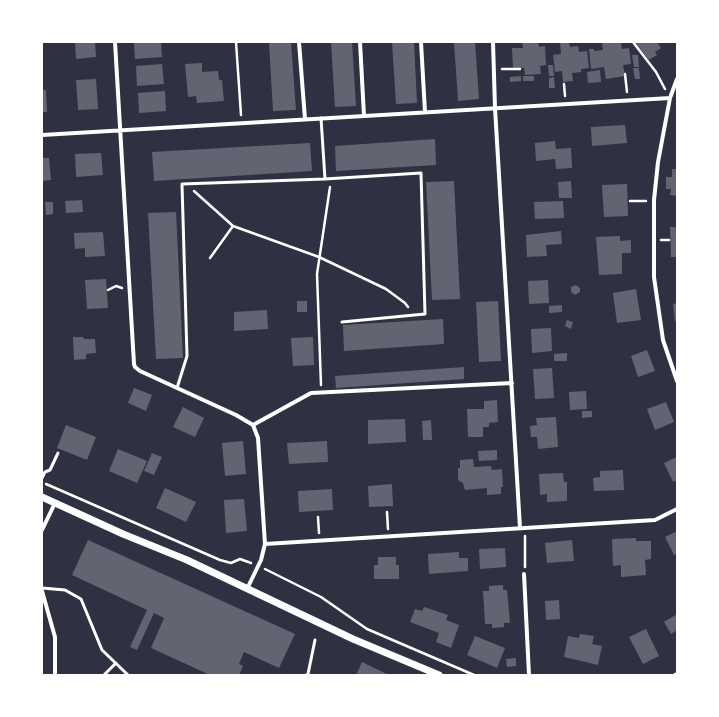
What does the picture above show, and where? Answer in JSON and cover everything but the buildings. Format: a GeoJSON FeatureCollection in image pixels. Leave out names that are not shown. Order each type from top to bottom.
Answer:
{"type":"FeatureCollection","features":[{"type":"Feature","properties":{"kind":"street"},"geometry":{"type":"LineString","coordinates":[[115,42],[134,364],[140,371],[236,415],[253,425],[258,438],[265,544],[261,560],[247,589]]}},
{"type":"Feature","properties":{"kind":"street"},"geometry":{"type":"LineString","coordinates":[[299,42],[305,119]]}},
{"type":"Feature","properties":{"kind":"street"},"geometry":{"type":"LineString","coordinates":[[360,42],[364,116]]}},
{"type":"Feature","properties":{"kind":"street"},"geometry":{"type":"LineString","coordinates":[[422,42],[425,112]]}},
{"type":"Feature","properties":{"kind":"street"},"geometry":{"type":"LineString","coordinates":[[494,42],[495,108],[520,528]]}},
{"type":"Feature","properties":{"kind":"street"},"geometry":{"type":"LineString","coordinates":[[677,79],[670,98],[658,162],[654,200],[654,277],[663,340],[677,381]]}},
{"type":"Feature","properties":{"kind":"street"},"geometry":{"type":"LineString","coordinates":[[42,135],[670,98]]}},
{"type":"Feature","properties":{"kind":"street"},"geometry":{"type":"LineString","coordinates":[[253,425],[311,393],[512,383]]}},
{"type":"Feature","properties":{"kind":"street"},"geometry":{"type":"LineString","coordinates":[[42,497],[123,534],[186,560],[353,639],[440,675]]}},
{"type":"Feature","properties":{"kind":"street"},"geometry":{"type":"LineString","coordinates":[[42,530],[55,503]]}},
{"type":"Feature","properties":{"kind":"street"},"geometry":{"type":"LineString","coordinates":[[265,544],[655,520],[677,509]]}},
{"type":"Feature","properties":{"kind":"street"},"geometry":{"type":"LineString","coordinates":[[524,574],[530,675]]}},
{"type":"Feature","properties":{"kind":"street"},"geometry":{"type":"LineString","coordinates":[[42,589],[55,637],[55,675]]}},
{"type":"Feature","properties":{"kind":"lane"},"geometry":{"type":"LineString","coordinates":[[321,118],[325,179]]}},
{"type":"Feature","properties":{"kind":"lane"},"geometry":{"type":"LineString","coordinates":[[177,388],[187,356],[182,184],[325,179],[421,173],[425,314],[342,322]]}},
{"type":"Feature","properties":{"kind":"lane"},"geometry":{"type":"LineString","coordinates":[[42,478],[45,472],[50,470],[58,454]]}},
{"type":"Feature","properties":{"kind":"lane"},"geometry":{"type":"LineString","coordinates":[[42,589],[65,590],[81,599],[102,650],[128,675]]}},
{"type":"Feature","properties":{"kind":"lane"},"geometry":{"type":"LineString","coordinates":[[306,675],[308,674],[315,640]]}},
{"type":"Feature","properties":{"kind":"lane"},"geometry":{"type":"LineString","coordinates":[[104,675],[116,663]]}},
{"type":"Feature","properties":{"kind":"path"},"geometry":{"type":"LineString","coordinates":[[236,42],[242,115]]}},
{"type":"Feature","properties":{"kind":"path"},"geometry":{"type":"LineString","coordinates":[[633,42],[656,72],[665,89]]}},
{"type":"Feature","properties":{"kind":"path"},"geometry":{"type":"LineString","coordinates":[[502,70],[520,69]]}},
{"type":"Feature","properties":{"kind":"path"},"geometry":{"type":"LineString","coordinates":[[625,74],[627,93]]}},
{"type":"Feature","properties":{"kind":"path"},"geometry":{"type":"LineString","coordinates":[[564,84],[565,96]]}},
{"type":"Feature","properties":{"kind":"path"},"geometry":{"type":"LineString","coordinates":[[322,393],[317,274],[330,178]]}},
{"type":"Feature","properties":{"kind":"path"},"geometry":{"type":"LineString","coordinates":[[189,184],[195,192],[233,226],[319,258],[386,289],[405,303],[412,315]]}},
{"type":"Feature","properties":{"kind":"path"},"geometry":{"type":"LineString","coordinates":[[630,201],[647,201]]}},
{"type":"Feature","properties":{"kind":"path"},"geometry":{"type":"LineString","coordinates":[[210,258],[233,226]]}},
{"type":"Feature","properties":{"kind":"path"},"geometry":{"type":"LineString","coordinates":[[661,240],[669,240]]}},
{"type":"Feature","properties":{"kind":"path"},"geometry":{"type":"LineString","coordinates":[[108,290],[116,286],[124,288]]}},
{"type":"Feature","properties":{"kind":"path"},"geometry":{"type":"LineString","coordinates":[[42,482],[220,560],[231,562],[240,559],[244,560]]}},
{"type":"Feature","properties":{"kind":"path"},"geometry":{"type":"LineString","coordinates":[[388,512],[388,529]]}},
{"type":"Feature","properties":{"kind":"path"},"geometry":{"type":"LineString","coordinates":[[318,517],[319,533]]}},
{"type":"Feature","properties":{"kind":"path"},"geometry":{"type":"LineString","coordinates":[[525,539],[526,562]]}},
{"type":"Feature","properties":{"kind":"path"},"geometry":{"type":"LineString","coordinates":[[271,572],[321,597],[367,629],[474,675]]}}]}
